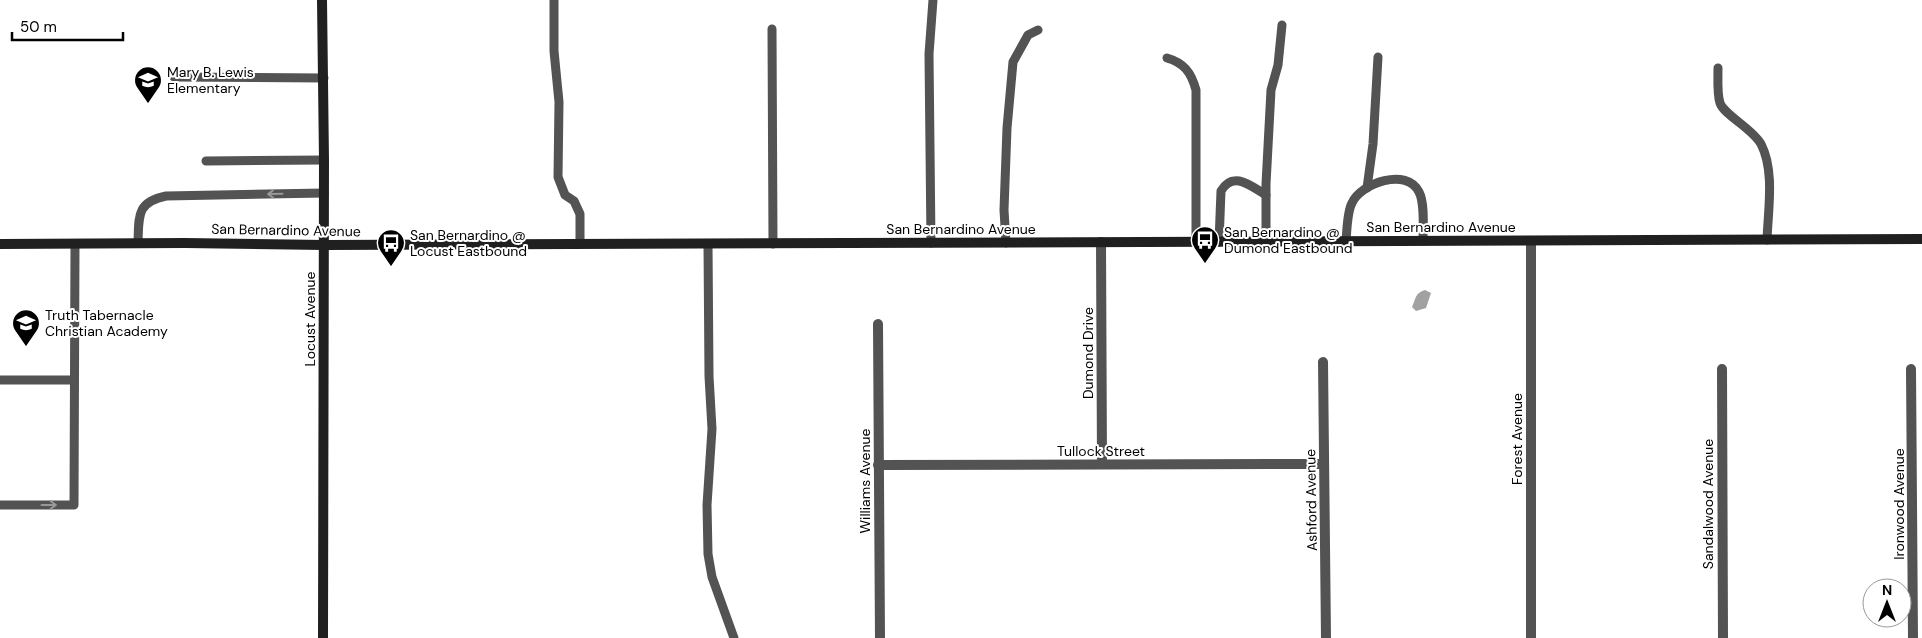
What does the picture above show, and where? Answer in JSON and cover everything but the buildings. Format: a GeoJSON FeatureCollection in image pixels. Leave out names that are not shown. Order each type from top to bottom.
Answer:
{"type":"FeatureCollection","features":[{"type":"Feature","properties":{"kind":"main road","name":"Locust Avenue"},"geometry":{"type":"LineString","coordinates":[[322,0],[324,78],[323,638]]}},
{"type":"Feature","properties":{"kind":"main road","name":"San Bernardino Avenue"},"geometry":{"type":"LineString","coordinates":[[0,244],[773,244],[1922,239]]}},
{"type":"Feature","properties":{"kind":"street","name":"Forest Avenue"},"geometry":{"type":"LineString","coordinates":[[1531,241],[1531,638]]}},
{"type":"Feature","properties":{"kind":"street","name":"Dumond Drive"},"geometry":{"type":"LineString","coordinates":[[1100,242],[1102,464]]}},
{"type":"Feature","properties":{"kind":"street","name":"Williams Avenue"},"geometry":{"type":"LineString","coordinates":[[878,324],[880,638]]}},
{"type":"Feature","properties":{"kind":"street","name":"Ashford Avenue"},"geometry":{"type":"LineString","coordinates":[[1324,362],[1326,638]]}},
{"type":"Feature","properties":{"kind":"street","name":"Sandalwood Avenue"},"geometry":{"type":"LineString","coordinates":[[1722,369],[1723,638]]}},
{"type":"Feature","properties":{"kind":"street","name":"Ironwood Avenue"},"geometry":{"type":"LineString","coordinates":[[1912,369],[1913,638]]}},
{"type":"Feature","properties":{"kind":"street","name":"Tullock Street"},"geometry":{"type":"LineString","coordinates":[[878,465],[1324,464]]}},
{"type":"Feature","properties":{"kind":"lane"},"geometry":{"type":"LineString","coordinates":[[554,0],[554,51],[559,102],[558,177],[565,195],[574,201],[580,214],[580,244]]}},
{"type":"Feature","properties":{"kind":"lane"},"geometry":{"type":"LineString","coordinates":[[931,243],[929,54],[933,0]]}},
{"type":"Feature","properties":{"kind":"lane"},"geometry":{"type":"LineString","coordinates":[[1266,242],[1266,195],[1271,90],[1278,65],[1282,25]]}},
{"type":"Feature","properties":{"kind":"lane"},"geometry":{"type":"LineString","coordinates":[[772,29],[773,244]]}},
{"type":"Feature","properties":{"kind":"lane"},"geometry":{"type":"LineString","coordinates":[[1006,243],[1004,210],[1007,128],[1013,62],[1028,35],[1038,30]]}},
{"type":"Feature","properties":{"kind":"lane"},"geometry":{"type":"LineString","coordinates":[[1367,188],[1373,144],[1378,57]]}},
{"type":"Feature","properties":{"kind":"lane"},"geometry":{"type":"LineString","coordinates":[[1167,58],[1178,62],[1187,70],[1196,90],[1196,242]]}},
{"type":"Feature","properties":{"kind":"lane"},"geometry":{"type":"LineString","coordinates":[[1718,68],[1720,104],[1728,113],[1751,130],[1761,144],[1769,165],[1767,240]]}},
{"type":"Feature","properties":{"kind":"lane"},"geometry":{"type":"LineString","coordinates":[[174,77],[324,78]]}},
{"type":"Feature","properties":{"kind":"lane"},"geometry":{"type":"LineString","coordinates":[[206,161],[324,160]]}},
{"type":"Feature","properties":{"kind":"lane"},"geometry":{"type":"LineString","coordinates":[[1346,241],[1351,204],[1367,188],[1387,180],[1404,181],[1416,186],[1420,192],[1422,199],[1423,241]]}},
{"type":"Feature","properties":{"kind":"lane"},"geometry":{"type":"LineString","coordinates":[[1220,242],[1221,192],[1224,186],[1232,181],[1242,182],[1249,184],[1266,195]]}},
{"type":"Feature","properties":{"kind":"lane"},"geometry":{"type":"LineString","coordinates":[[138,243],[139,217],[144,207],[153,199],[166,196],[324,194]]}},
{"type":"Feature","properties":{"kind":"lane"},"geometry":{"type":"LineString","coordinates":[[0,505],[74,505],[74,244]]}},
{"type":"Feature","properties":{"kind":"lane"},"geometry":{"type":"LineString","coordinates":[[708,244],[709,376],[712,429],[708,504],[708,554],[712,577],[734,638]]}},
{"type":"Feature","properties":{"kind":"lane"},"geometry":{"type":"LineString","coordinates":[[0,380],[74,380]]}},
{"type":"Feature","properties":{"kind":"shaded area"},"geometry":{"type":"Polygon","coordinates":[[[1425,290],[1431,293],[1426,308],[1416,311],[1412,307],[1415,298],[1425,290]]]}},
{"type":"Feature","properties":{"kind":"place","name":"Mary B. Lewis Elementary"},"geometry":{"type":"Point","coordinates":[148,104]}},
{"type":"Feature","properties":{"kind":"place","name":"San Bernardino @ Dumond Eastbound"},"geometry":{"type":"Point","coordinates":[1205,264]}},
{"type":"Feature","properties":{"kind":"place","name":"San Bernardino @ Locust Eastbound"},"geometry":{"type":"Point","coordinates":[391,267]}},
{"type":"Feature","properties":{"kind":"place","name":"Truth Tabernacle Christian Academy"},"geometry":{"type":"Point","coordinates":[26,347]}}]}
